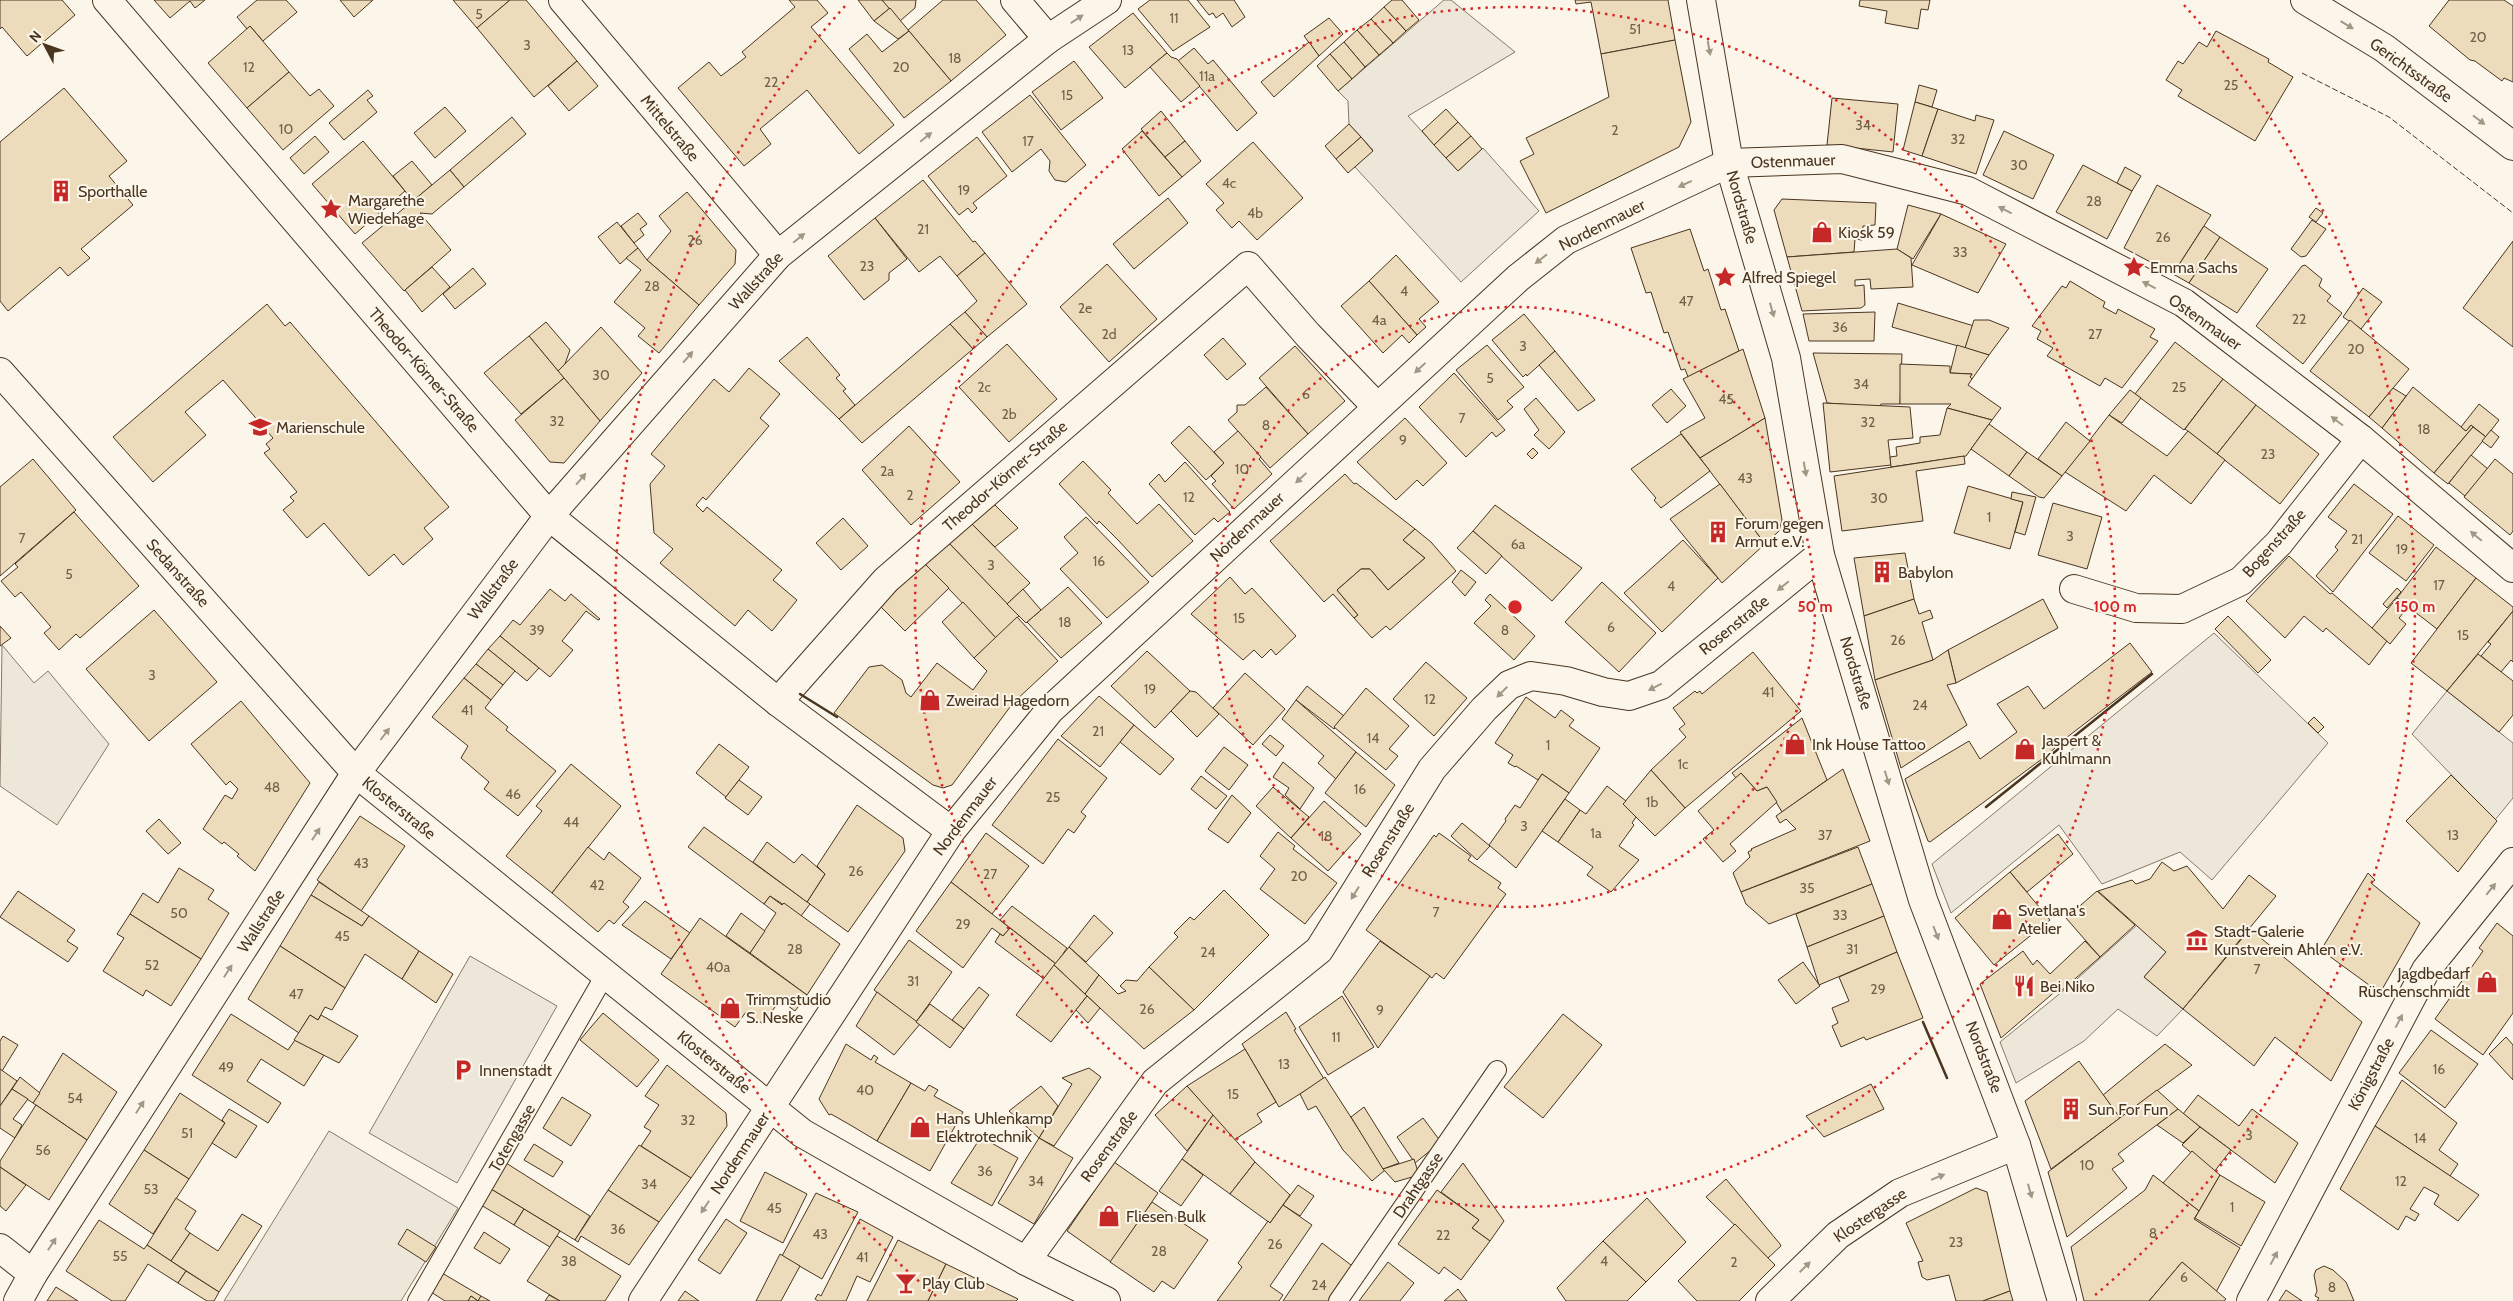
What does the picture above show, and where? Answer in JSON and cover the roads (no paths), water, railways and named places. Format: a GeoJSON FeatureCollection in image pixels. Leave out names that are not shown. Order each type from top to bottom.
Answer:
{"type":"FeatureCollection","features":[{"type":"Feature","properties":{"kind":"street","name":"Theodor-Körner-Straße"},"geometry":{"type":"LineString","coordinates":[[107,0],[549,516],[778,702],[951,831]]}},
{"type":"Feature","properties":{"kind":"street","name":"Mittelstraße"},"geometry":{"type":"LineString","coordinates":[[563,0],[778,255]]}},
{"type":"Feature","properties":{"kind":"street"},"geometry":{"type":"LineString","coordinates":[[1015,0],[1048,39]]}},
{"type":"Feature","properties":{"kind":"street","name":"Wallstraße"},"geometry":{"type":"LineString","coordinates":[[18,1301],[32,1274],[356,773],[549,516],[778,255],[1048,39],[1107,0]]}},
{"type":"Feature","properties":{"kind":"street","name":"Nordstraße"},"geometry":{"type":"LineString","coordinates":[[1701,0],[1729,163],[1786,358],[1820,555],[1923,900],[2016,1145],[2062,1301]]}},
{"type":"Feature","properties":{"kind":"street","name":"Gerichtsstraße"},"geometry":{"type":"LineString","coordinates":[[2305,0],[2384,48],[2513,146]]}},
{"type":"Feature","properties":{"kind":"street","name":"Ostenmauer"},"geometry":{"type":"LineString","coordinates":[[1729,163],[1842,159],[1968,191],[2184,303],[2361,439],[2513,568]]}},
{"type":"Feature","properties":{"kind":"street","name":"Nordenmauer"},"geometry":{"type":"LineString","coordinates":[[643,1301],[951,831],[1050,710],[1518,278],[1566,240],[1729,163]]}},
{"type":"Feature","properties":{"kind":"street","name":"Theodor-Körner-Straße"},"geometry":{"type":"LineString","coordinates":[[778,702],[886,580],[1248,266],[1308,335],[1377,408]]}},
{"type":"Feature","properties":{"kind":"street","name":"Sedanstraße"},"geometry":{"type":"LineString","coordinates":[[0,372],[356,773]]}},
{"type":"Feature","properties":{"kind":"street","name":"Bogenstraße"},"geometry":{"type":"LineString","coordinates":[[2074,589],[2136,608],[2182,609],[2241,581],[2279,543],[2361,439]]}},
{"type":"Feature","properties":{"kind":"street","name":"Rosenstraße"},"geometry":{"type":"LineString","coordinates":[[1026,1261],[1155,1082],[1319,950],[1432,769],[1484,709],[1509,684],[1532,676],[1566,681],[1603,692],[1629,696],[1645,692],[1661,685],[1820,555]]}},
{"type":"Feature","properties":{"kind":"street","name":"Klosterstraße"},"geometry":{"type":"LineString","coordinates":[[356,773],[802,1133],[1026,1261],[1106,1301]]}},
{"type":"Feature","properties":{"kind":"street","name":"Königstraße"},"geometry":{"type":"LineString","coordinates":[[2251,1301],[2426,970],[2513,862]]}},
{"type":"Feature","properties":{"kind":"street","name":"Klostergasse"},"geometry":{"type":"LineString","coordinates":[[1770,1301],[1838,1234],[1900,1192],[2016,1145]]}},
{"type":"Feature","properties":{"kind":"street"},"geometry":{"type":"LineString","coordinates":[[0,1248],[32,1274]]}},
{"type":"Feature","properties":{"kind":"lane","name":"Totengasse"},"geometry":{"type":"LineString","coordinates":[[417,1301],[605,975]]}},
{"type":"Feature","properties":{"kind":"lane","name":"Drahtgasse"},"geometry":{"type":"LineString","coordinates":[[1338,1301],[1497,1070]]}},
{"type":"Feature","properties":{"kind":"place","name":"Sporthalle"},"geometry":{"type":"Point","coordinates":[61,191]}},
{"type":"Feature","properties":{"kind":"place","name":"Margarethe Wiedehage"},"geometry":{"type":"Point","coordinates":[331,209]}},
{"type":"Feature","properties":{"kind":"place","name":"Kiosk 59"},"geometry":{"type":"Point","coordinates":[1822,232]}},
{"type":"Feature","properties":{"kind":"place","name":"Emma Sachs"},"geometry":{"type":"Point","coordinates":[2134,267]}},
{"type":"Feature","properties":{"kind":"place","name":"Alfred Spiegel"},"geometry":{"type":"Point","coordinates":[1725,277]}},
{"type":"Feature","properties":{"kind":"place","name":"Marienschule"},"geometry":{"type":"Point","coordinates":[260,427]}},
{"type":"Feature","properties":{"kind":"place","name":"Forum gegen Armut e.V."},"geometry":{"type":"Point","coordinates":[1718,532]}},
{"type":"Feature","properties":{"kind":"place","name":"Babylon"},"geometry":{"type":"Point","coordinates":[1882,572]}},
{"type":"Feature","properties":{"kind":"place","name":"Zweirad Hagedorn"},"geometry":{"type":"Point","coordinates":[930,700]}},
{"type":"Feature","properties":{"kind":"place","name":"Ink House Tattoo"},"geometry":{"type":"Point","coordinates":[1795,744]}},
{"type":"Feature","properties":{"kind":"place","name":"Jaspert & Kuhlmann"},"geometry":{"type":"Point","coordinates":[2025,749]}},
{"type":"Feature","properties":{"kind":"place","name":"Svetlana's Atelier"},"geometry":{"type":"Point","coordinates":[2002,919]}},
{"type":"Feature","properties":{"kind":"place","name":"Stadt-Galerie Kunstverein Ahlen e.V."},"geometry":{"type":"Point","coordinates":[2197,940]}},
{"type":"Feature","properties":{"kind":"place","name":"Jagdbedarf Rüschenschmidt"},"geometry":{"type":"Point","coordinates":[2487,982]}},
{"type":"Feature","properties":{"kind":"place","name":"Bei Niko"},"geometry":{"type":"Point","coordinates":[2024,986]}},
{"type":"Feature","properties":{"kind":"place","name":"Trimmstudio S. Neske"},"geometry":{"type":"Point","coordinates":[730,1008]}},
{"type":"Feature","properties":{"kind":"place","name":"Innenstadt"},"geometry":{"type":"Point","coordinates":[463,1070]}},
{"type":"Feature","properties":{"kind":"place","name":"Sun For Fun"},"geometry":{"type":"Point","coordinates":[2071,1109]}},
{"type":"Feature","properties":{"kind":"place","name":"Hans Uhlenkamp Elektrotechnik"},"geometry":{"type":"Point","coordinates":[920,1127]}},
{"type":"Feature","properties":{"kind":"place","name":"Fliesen Bulk"},"geometry":{"type":"Point","coordinates":[1109,1216]}},
{"type":"Feature","properties":{"kind":"place","name":"Play Club"},"geometry":{"type":"Point","coordinates":[906,1283]}}]}
